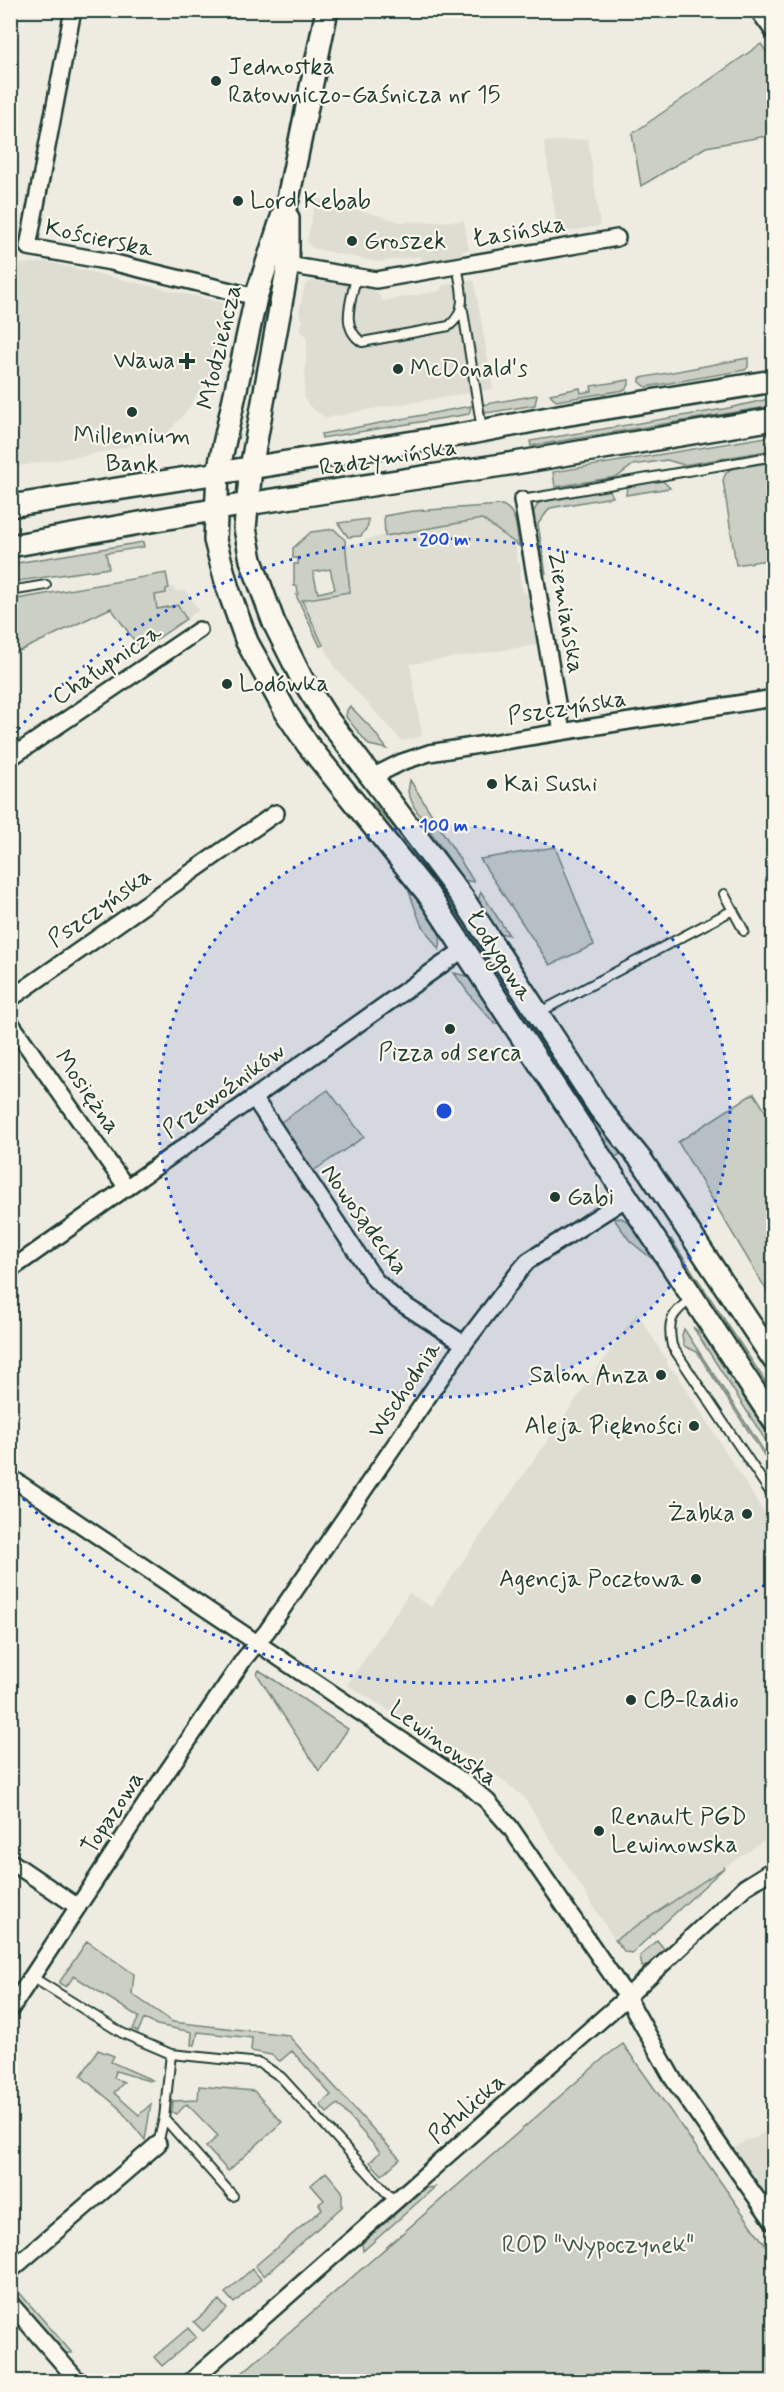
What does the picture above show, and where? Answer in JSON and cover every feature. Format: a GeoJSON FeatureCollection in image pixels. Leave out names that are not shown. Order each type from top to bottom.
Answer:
{"type":"FeatureCollection","features":[{"type":"Feature","properties":{"kind":"main road","name":"Młodzieńcza"},"geometry":{"type":"LineString","coordinates":[[215,510],[218,472],[256,297],[288,199],[327,10]]}},
{"type":"Feature","properties":{"kind":"main road","name":"Młodzieńcza"},"geometry":{"type":"LineString","coordinates":[[252,468],[288,265],[288,199]]}},
{"type":"Feature","properties":{"kind":"main road","name":"Radzymińska"},"geometry":{"type":"LineString","coordinates":[[10,506],[482,431],[564,415],[774,381]]}},
{"type":"Feature","properties":{"kind":"main road","name":"Radzymińska"},"geometry":{"type":"LineString","coordinates":[[10,546],[247,504],[506,465],[774,419]]}},
{"type":"Feature","properties":{"kind":"main road","name":"Łodygowa"},"geometry":{"type":"LineString","coordinates":[[252,468],[245,528],[249,550],[264,600],[285,649],[327,718],[462,897],[600,1109],[642,1161],[774,1360]]}},
{"type":"Feature","properties":{"kind":"main road","name":"Łodygowa"},"geometry":{"type":"LineString","coordinates":[[215,510],[215,540],[220,566],[247,642],[258,665],[308,745],[414,874],[774,1421]]}},
{"type":"Feature","properties":{"kind":"main road"},"geometry":{"type":"LineString","coordinates":[[627,1198],[664,1193]]}},
{"type":"Feature","properties":{"kind":"street","name":"Kościerska"},"geometry":{"type":"LineString","coordinates":[[73,10],[28,247],[111,262],[256,297]]}},
{"type":"Feature","properties":{"kind":"street"},"geometry":{"type":"LineString","coordinates":[[758,10],[774,32]]}},
{"type":"Feature","properties":{"kind":"street","name":"Łasińska"},"geometry":{"type":"LineString","coordinates":[[288,265],[376,280],[617,237]]}},
{"type":"Feature","properties":{"kind":"street","name":"Ziemiańska"},"geometry":{"type":"LineString","coordinates":[[522,500],[562,732]]}},
{"type":"Feature","properties":{"kind":"street","name":"Chałupnicza"},"geometry":{"type":"LineString","coordinates":[[10,758],[199,630]]}},
{"type":"Feature","properties":{"kind":"street","name":"Pszczyńska"},"geometry":{"type":"LineString","coordinates":[[372,777],[402,762],[429,753],[774,698]]}},
{"type":"Feature","properties":{"kind":"street","name":"Pszczyńska"},"geometry":{"type":"LineString","coordinates":[[10,999],[276,813]]}},
{"type":"Feature","properties":{"kind":"street","name":"Przewoźników"},"geometry":{"type":"LineString","coordinates":[[10,1270],[464,949]]}},
{"type":"Feature","properties":{"kind":"street","name":"Mosiężna"},"geometry":{"type":"LineString","coordinates":[[10,1022],[128,1188]]}},
{"type":"Feature","properties":{"kind":"street","name":"Nowosądecka"},"geometry":{"type":"LineString","coordinates":[[254,1098],[375,1280],[398,1300],[464,1344]]}},
{"type":"Feature","properties":{"kind":"street","name":"Wschodnia"},"geometry":{"type":"LineString","coordinates":[[256,1644],[464,1344],[528,1261],[627,1198]]}},
{"type":"Feature","properties":{"kind":"street","name":"Lewinowska"},"geometry":{"type":"LineString","coordinates":[[10,1477],[457,1777],[487,1801],[510,1827],[627,1997],[673,2079],[774,2223]]}},
{"type":"Feature","properties":{"kind":"street","name":"Topazowa"},"geometry":{"type":"LineString","coordinates":[[10,2010],[164,1776],[256,1644]]}},
{"type":"Feature","properties":{"kind":"street"},"geometry":{"type":"LineString","coordinates":[[10,1862],[78,1907]]}},
{"type":"Feature","properties":{"kind":"street","name":"Potulicka"},"geometry":{"type":"LineString","coordinates":[[190,2382],[627,1997],[745,1887],[774,1869]]}},
{"type":"Feature","properties":{"kind":"street"},"geometry":{"type":"LineString","coordinates":[[10,2271],[158,2144]]}},
{"type":"Feature","properties":{"kind":"street"},"geometry":{"type":"LineString","coordinates":[[10,2303],[79,2382]]}},
{"type":"Feature","properties":{"kind":"lane"},"geometry":{"type":"LineString","coordinates":[[457,266],[482,431]]}},
{"type":"Feature","properties":{"kind":"lane"},"geometry":{"type":"LineString","coordinates":[[356,277],[348,320],[349,329],[354,337],[362,342],[449,326],[458,319],[462,307]]}},
{"type":"Feature","properties":{"kind":"lane"},"geometry":{"type":"LineString","coordinates":[[522,500],[774,456]]}},
{"type":"Feature","properties":{"kind":"lane"},"geometry":{"type":"LineString","coordinates":[[10,591],[46,585]]}},
{"type":"Feature","properties":{"kind":"lane"},"geometry":{"type":"LineString","coordinates":[[724,894],[744,931]]}},
{"type":"Feature","properties":{"kind":"lane"},"geometry":{"type":"LineString","coordinates":[[537,1013],[733,910]]}},
{"type":"Feature","properties":{"kind":"lane"},"geometry":{"type":"LineString","coordinates":[[693,1298],[679,1309],[670,1322],[672,1346],[774,1498]]}},
{"type":"Feature","properties":{"kind":"lane"},"geometry":{"type":"LineString","coordinates":[[32,1977],[122,2033],[171,2054],[260,2062],[281,2077],[395,2202]]}},
{"type":"Feature","properties":{"kind":"lane"},"geometry":{"type":"LineString","coordinates":[[158,2144],[164,2118],[171,2054]]}},
{"type":"Feature","properties":{"kind":"lane"},"geometry":{"type":"LineString","coordinates":[[164,2118],[233,2196]]}},
{"type":"Feature","properties":{"kind":"shaded area"},"geometry":{"type":"Polygon","coordinates":[[[588,139],[600,226],[558,233],[544,142],[588,139]]]}},
{"type":"Feature","properties":{"kind":"shaded area"},"geometry":{"type":"Polygon","coordinates":[[[316,198],[401,222],[464,221],[469,250],[462,251],[462,256],[422,261],[421,256],[378,262],[312,248],[307,242],[316,198]]]}},
{"type":"Feature","properties":{"kind":"shaded area"},"geometry":{"type":"Polygon","coordinates":[[[11,249],[19,264],[47,262],[228,304],[216,366],[186,412],[162,439],[83,456],[11,467],[11,249]]]}},
{"type":"Feature","properties":{"kind":"shaded area"},"geometry":{"type":"Polygon","coordinates":[[[474,280],[493,389],[326,418],[309,406],[304,398],[307,337],[300,329],[303,320],[299,313],[305,285],[312,281],[373,288],[383,301],[440,291],[443,285],[474,280]]]}},
{"type":"Feature","properties":{"kind":"shaded area"},"geometry":{"type":"Polygon","coordinates":[[[482,519],[515,544],[517,563],[520,563],[521,571],[519,576],[523,592],[528,594],[537,645],[410,664],[422,736],[402,741],[335,668],[301,599],[350,592],[345,545],[361,543],[371,538],[482,519]]]}},
{"type":"Feature","properties":{"kind":"shaded area"},"geometry":{"type":"Polygon","coordinates":[[[174,587],[175,591],[186,591],[199,610],[186,619],[177,606],[157,609],[155,594],[166,593],[165,589],[174,587]]]}},
{"type":"Feature","properties":{"kind":"shaded area"},"geometry":{"type":"Polygon","coordinates":[[[637,1312],[667,1361],[667,1366],[677,1374],[773,1527],[773,1835],[615,1940],[523,1796],[491,1771],[347,1685],[409,1593],[431,1607],[637,1312]]]}},
{"type":"Feature","properties":{"kind":"shaded area"},"geometry":{"type":"Polygon","coordinates":[[[773,2126],[773,2205],[734,2149],[773,2126]]]}},
{"type":"Feature","properties":{"kind":"green space"},"geometry":{"type":"Polygon","coordinates":[[[761,44],[773,61],[773,135],[706,147],[641,186],[632,134],[761,44]]]}},
{"type":"Feature","properties":{"kind":"green space"},"geometry":{"type":"Polygon","coordinates":[[[748,358],[748,367],[745,370],[646,387],[640,382],[640,378],[748,358]]]}},
{"type":"Feature","properties":{"kind":"green space"},"geometry":{"type":"Polygon","coordinates":[[[629,380],[629,385],[625,390],[556,401],[550,394],[580,388],[581,393],[592,391],[591,386],[629,380]]]}},
{"type":"Feature","properties":{"kind":"green space"},"geometry":{"type":"Polygon","coordinates":[[[537,395],[535,405],[486,413],[481,405],[537,395]]]}},
{"type":"Feature","properties":{"kind":"green space"},"geometry":{"type":"Polygon","coordinates":[[[773,398],[773,406],[531,446],[530,441],[724,409],[773,398]]]}},
{"type":"Feature","properties":{"kind":"green space"},"geometry":{"type":"Polygon","coordinates":[[[471,406],[469,414],[322,438],[321,434],[471,406]]]}},
{"type":"Feature","properties":{"kind":"green space"},"geometry":{"type":"Polygon","coordinates":[[[773,436],[773,450],[684,465],[667,460],[633,465],[617,477],[555,487],[553,472],[773,436]]]}},
{"type":"Feature","properties":{"kind":"green space"},"geometry":{"type":"Polygon","coordinates":[[[773,462],[773,559],[736,565],[723,480],[731,469],[773,462]]]}},
{"type":"Feature","properties":{"kind":"green space"},"geometry":{"type":"Polygon","coordinates":[[[662,480],[670,488],[626,495],[627,486],[662,480]]]}},
{"type":"Feature","properties":{"kind":"green space"},"geometry":{"type":"Polygon","coordinates":[[[609,489],[613,497],[550,508],[538,524],[546,574],[539,547],[537,547],[532,514],[538,504],[544,500],[609,489]]]}},
{"type":"Feature","properties":{"kind":"green space"},"geometry":{"type":"Polygon","coordinates":[[[502,505],[514,517],[519,546],[482,519],[385,536],[384,516],[413,511],[502,505]]]}},
{"type":"Feature","properties":{"kind":"green space"},"geometry":{"type":"Polygon","coordinates":[[[368,519],[368,526],[361,536],[348,537],[338,523],[368,519]]]}},
{"type":"Feature","properties":{"kind":"green space"},"geometry":{"type":"Polygon","coordinates":[[[334,529],[345,540],[350,592],[302,600],[323,645],[320,646],[296,595],[298,594],[297,586],[294,586],[294,564],[298,564],[298,558],[293,558],[293,548],[311,532],[334,529]],[[330,569],[313,572],[318,593],[335,589],[330,569]]]}},
{"type":"Feature","properties":{"kind":"green space"},"geometry":{"type":"Polygon","coordinates":[[[143,542],[144,547],[106,553],[109,568],[11,582],[11,564],[143,542]]]}},
{"type":"Feature","properties":{"kind":"green space"},"geometry":{"type":"Polygon","coordinates":[[[166,573],[169,588],[166,589],[166,593],[155,595],[157,609],[178,605],[186,619],[141,650],[111,608],[11,655],[11,600],[166,573]]]}},
{"type":"Feature","properties":{"kind":"green space"},"geometry":{"type":"Polygon","coordinates":[[[350,706],[387,749],[369,745],[346,717],[350,706]]]}},
{"type":"Feature","properties":{"kind":"green space"},"geometry":{"type":"Polygon","coordinates":[[[410,780],[474,882],[463,880],[414,807],[408,792],[410,780]]]}},
{"type":"Feature","properties":{"kind":"green space"},"geometry":{"type":"Polygon","coordinates":[[[373,803],[424,863],[587,1110],[622,1153],[614,1158],[435,884],[370,805],[373,803]]]}},
{"type":"Feature","properties":{"kind":"green space"},"geometry":{"type":"Polygon","coordinates":[[[555,847],[594,945],[550,965],[480,859],[555,847]]]}},
{"type":"Feature","properties":{"kind":"green space"},"geometry":{"type":"Polygon","coordinates":[[[408,889],[411,889],[437,926],[441,942],[439,950],[420,922],[408,889]]]}},
{"type":"Feature","properties":{"kind":"green space"},"geometry":{"type":"Polygon","coordinates":[[[481,892],[509,935],[498,933],[480,906],[478,900],[481,892]]]}},
{"type":"Feature","properties":{"kind":"green space"},"geometry":{"type":"Polygon","coordinates":[[[454,973],[466,976],[472,981],[498,1023],[495,1024],[472,998],[454,973]]]}},
{"type":"Feature","properties":{"kind":"green space"},"geometry":{"type":"Polygon","coordinates":[[[328,1090],[364,1137],[310,1173],[278,1124],[328,1090]]]}},
{"type":"Feature","properties":{"kind":"green space"},"geometry":{"type":"Polygon","coordinates":[[[754,1093],[773,1123],[773,1301],[678,1142],[754,1093]]]}},
{"type":"Feature","properties":{"kind":"green space"},"geometry":{"type":"Polygon","coordinates":[[[621,1218],[640,1235],[651,1258],[630,1241],[614,1219],[621,1218]]]}},
{"type":"Feature","properties":{"kind":"green space"},"geometry":{"type":"Polygon","coordinates":[[[671,1239],[773,1393],[773,1398],[668,1241],[671,1239]]]}},
{"type":"Feature","properties":{"kind":"green space"},"geometry":{"type":"Polygon","coordinates":[[[693,1327],[706,1338],[773,1443],[773,1452],[693,1327]]]}},
{"type":"Feature","properties":{"kind":"green space"},"geometry":{"type":"Polygon","coordinates":[[[684,1329],[773,1465],[773,1469],[697,1352],[684,1346],[682,1335],[684,1329]]]}},
{"type":"Feature","properties":{"kind":"green space"},"geometry":{"type":"Polygon","coordinates":[[[259,1670],[348,1729],[319,1771],[257,1674],[259,1670]]]}},
{"type":"Feature","properties":{"kind":"green space"},"geometry":{"type":"Polygon","coordinates":[[[725,1867],[632,1953],[625,1952],[615,1940],[725,1867]]]}},
{"type":"Feature","properties":{"kind":"green space"},"geometry":{"type":"Polygon","coordinates":[[[657,1940],[665,1950],[649,1966],[642,1967],[640,1956],[657,1940]]]}},
{"type":"Feature","properties":{"kind":"green space"},"geometry":{"type":"Polygon","coordinates":[[[87,1941],[134,1974],[132,1994],[173,2022],[288,2035],[400,2159],[382,2175],[370,2162],[380,2152],[338,2104],[327,2113],[320,2105],[331,2095],[292,2051],[280,2061],[271,2055],[251,2051],[252,2038],[198,2032],[195,2045],[191,2045],[192,2032],[157,2025],[144,2019],[138,2032],[133,2029],[139,2017],[74,1976],[66,1987],[59,1983],[87,1941]]]}},
{"type":"Feature","properties":{"kind":"green space","name":"ROD \"Wypoczynek\""},"geometry":{"type":"Polygon","coordinates":[[[623,2044],[773,2256],[773,2381],[233,2381],[606,2056],[623,2044]]]}},
{"type":"Feature","properties":{"kind":"green space"},"geometry":{"type":"Polygon","coordinates":[[[98,2050],[114,2056],[111,2062],[152,2080],[116,2071],[114,2078],[124,2082],[114,2093],[139,2115],[151,2104],[145,2140],[118,2107],[81,2076],[98,2050]]]}},
{"type":"Feature","properties":{"kind":"green space"},"geometry":{"type":"Polygon","coordinates":[[[199,2086],[254,2091],[282,2122],[228,2171],[206,2147],[218,2136],[187,2104],[176,2114],[172,2112],[173,2101],[198,2100],[199,2086]]]}},
{"type":"Feature","properties":{"kind":"green space"},"geometry":{"type":"Polygon","coordinates":[[[326,2172],[342,2191],[342,2207],[264,2276],[255,2266],[322,2209],[319,2204],[324,2200],[311,2185],[326,2172]]]}},
{"type":"Feature","properties":{"kind":"green space"},"geometry":{"type":"Polygon","coordinates":[[[435,2187],[363,2251],[362,2243],[425,2188],[435,2187]]]}},
{"type":"Feature","properties":{"kind":"green space"},"geometry":{"type":"Polygon","coordinates":[[[252,2269],[261,2279],[234,2303],[225,2293],[252,2269]]]}},
{"type":"Feature","properties":{"kind":"green space"},"geometry":{"type":"Polygon","coordinates":[[[11,2283],[72,2353],[65,2353],[16,2297],[11,2283]]]}},
{"type":"Feature","properties":{"kind":"green space"},"geometry":{"type":"Polygon","coordinates":[[[219,2300],[227,2309],[203,2331],[194,2322],[219,2300]]]}},
{"type":"Feature","properties":{"kind":"green space"},"geometry":{"type":"Polygon","coordinates":[[[188,2328],[196,2337],[162,2366],[154,2357],[188,2328]]]}},
{"type":"Feature","properties":{"kind":"place","name":"Jednostka Ratowniczo-Gaśnicza nr 15"},"geometry":{"type":"Point","coordinates":[216,81]}},
{"type":"Feature","properties":{"kind":"place","name":"Lord Kebab"},"geometry":{"type":"Point","coordinates":[238,201]}},
{"type":"Feature","properties":{"kind":"place","name":"Groszek"},"geometry":{"type":"Point","coordinates":[352,241]}},
{"type":"Feature","properties":{"kind":"place","name":"Wawa"},"geometry":{"type":"Point","coordinates":[187,361]}},
{"type":"Feature","properties":{"kind":"place","name":"McDonald's"},"geometry":{"type":"Point","coordinates":[398,369]}},
{"type":"Feature","properties":{"kind":"place","name":"Millennium Bank"},"geometry":{"type":"Point","coordinates":[132,412]}},
{"type":"Feature","properties":{"kind":"place","name":"Lodówka"},"geometry":{"type":"Point","coordinates":[227,684]}},
{"type":"Feature","properties":{"kind":"place","name":"Kai Sushi"},"geometry":{"type":"Point","coordinates":[492,784]}},
{"type":"Feature","properties":{"kind":"place","name":"Pizza od serca"},"geometry":{"type":"Point","coordinates":[450,1029]}},
{"type":"Feature","properties":{"kind":"place","name":"Gabi"},"geometry":{"type":"Point","coordinates":[555,1197]}},
{"type":"Feature","properties":{"kind":"place","name":"Salon Anza"},"geometry":{"type":"Point","coordinates":[661,1375]}},
{"type":"Feature","properties":{"kind":"place","name":"Aleja Piękności"},"geometry":{"type":"Point","coordinates":[694,1426]}},
{"type":"Feature","properties":{"kind":"place","name":"Żabka"},"geometry":{"type":"Point","coordinates":[747,1514]}},
{"type":"Feature","properties":{"kind":"place","name":"Agencja Pocztowa"},"geometry":{"type":"Point","coordinates":[696,1579]}},
{"type":"Feature","properties":{"kind":"place","name":"CB-Radio"},"geometry":{"type":"Point","coordinates":[631,1700]}},
{"type":"Feature","properties":{"kind":"place","name":"Renault PGD Lewinowska"},"geometry":{"type":"Point","coordinates":[599,1831]}}]}
